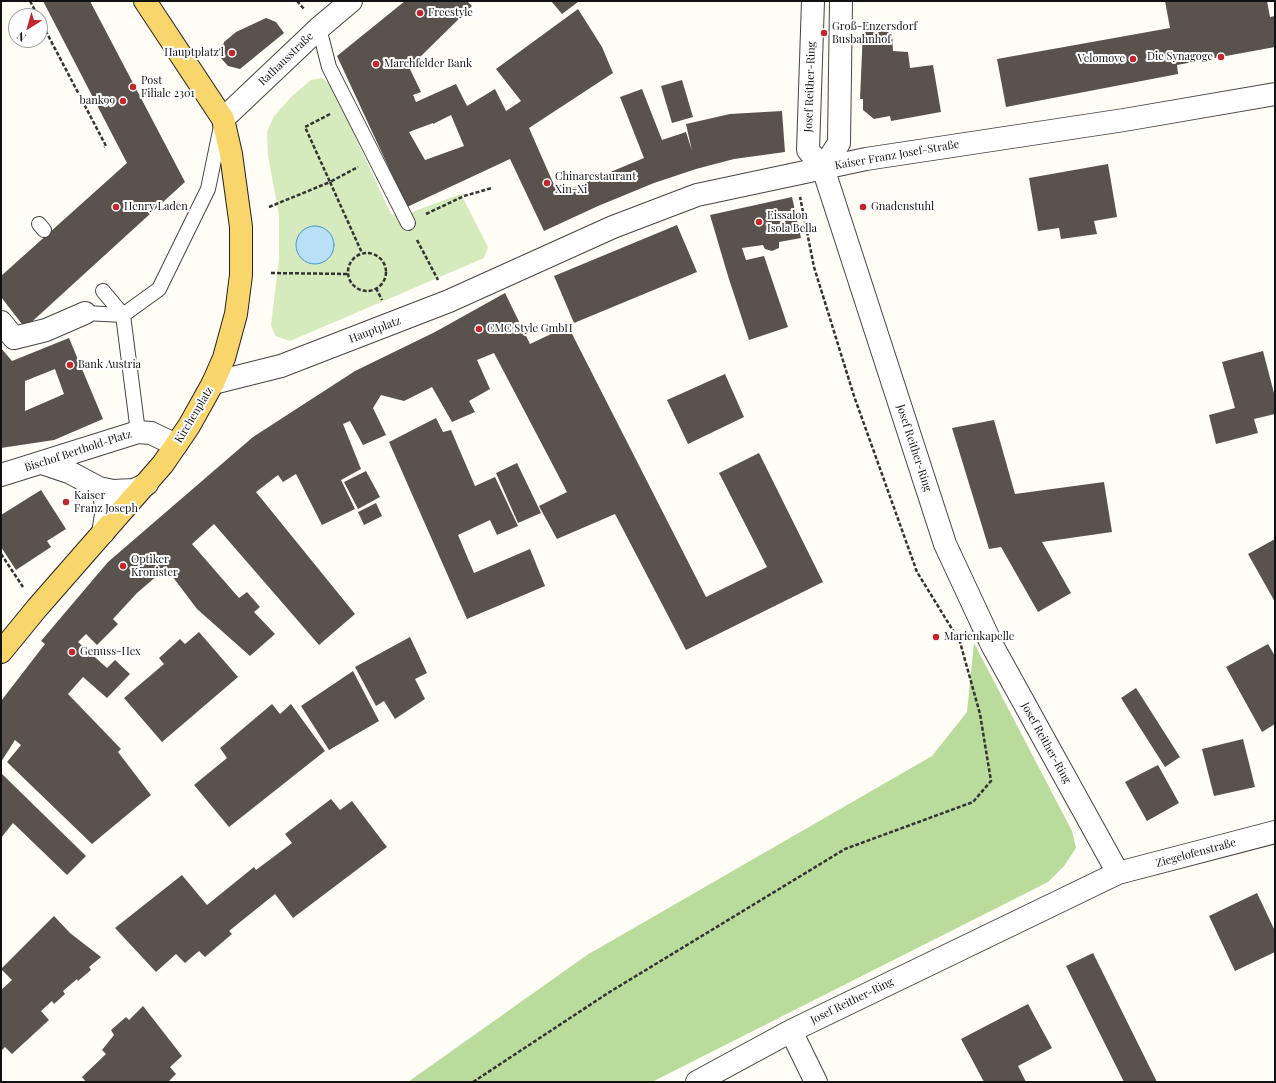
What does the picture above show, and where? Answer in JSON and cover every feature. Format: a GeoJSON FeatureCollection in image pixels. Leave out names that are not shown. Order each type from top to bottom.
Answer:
{"type":"FeatureCollection","features":[{"type":"Feature","properties":{"kind":"main road","name":"Kirchenplatz"},"geometry":{"type":"LineString","coordinates":[[1,652],[37,608],[147,484],[176,445],[189,426],[213,384],[224,358],[236,314],[241,275],[241,227],[231,154],[222,119],[145,1]]}},
{"type":"Feature","properties":{"kind":"street","name":"Rathausstraße"},"geometry":{"type":"LineString","coordinates":[[222,119],[319,28],[351,1]]}},
{"type":"Feature","properties":{"kind":"street","name":"Josef Reither-Ring"},"geometry":{"type":"LineString","coordinates":[[697,1082],[791,1031],[1118,873],[992,645],[945,544],[823,168],[808,150],[813,1]]}},
{"type":"Feature","properties":{"kind":"street"},"geometry":{"type":"LineString","coordinates":[[823,168],[839,143],[842,1]]}},
{"type":"Feature","properties":{"kind":"street","name":"Kaiser Franz Josef-Straße"},"geometry":{"type":"LineString","coordinates":[[532,263],[613,226],[697,195],[866,159],[1124,120],[1275,94]]}},
{"type":"Feature","properties":{"kind":"street","name":"Hauptplatz"},"geometry":{"type":"LineString","coordinates":[[213,384],[281,366],[449,301],[532,263]]}},
{"type":"Feature","properties":{"kind":"street"},"geometry":{"type":"LineString","coordinates":[[1,322],[14,338],[46,330],[84,313]]}},
{"type":"Feature","properties":{"kind":"street","name":"Bischof Berthold-Platz"},"geometry":{"type":"LineString","coordinates":[[1,475],[138,432],[151,433],[176,445]]}},
{"type":"Feature","properties":{"kind":"street"},"geometry":{"type":"LineString","coordinates":[[42,463],[69,472],[99,488],[113,491],[134,490],[147,484]]}},
{"type":"Feature","properties":{"kind":"street"},"geometry":{"type":"LineString","coordinates":[[99,488],[105,498],[106,515],[103,533]]}},
{"type":"Feature","properties":{"kind":"street","name":"Ziegelofenstraße"},"geometry":{"type":"LineString","coordinates":[[1118,873],[1275,832]]}},
{"type":"Feature","properties":{"kind":"street"},"geometry":{"type":"LineString","coordinates":[[791,1031],[816,1082]]}},
{"type":"Feature","properties":{"kind":"lane"},"geometry":{"type":"LineString","coordinates":[[319,28],[329,67],[408,223]]}},
{"type":"Feature","properties":{"kind":"lane"},"geometry":{"type":"LineString","coordinates":[[84,313],[123,315],[159,289],[208,189],[222,119]]}},
{"type":"Feature","properties":{"kind":"lane"},"geometry":{"type":"LineString","coordinates":[[103,291],[123,315],[138,432]]}},
{"type":"Feature","properties":{"kind":"path"},"geometry":{"type":"LineString","coordinates":[[48,35],[106,146],[104,147]]}},
{"type":"Feature","properties":{"kind":"path"},"geometry":{"type":"LineString","coordinates":[[348,105],[305,127],[362,253]]}},
{"type":"Feature","properties":{"kind":"path"},"geometry":{"type":"LineString","coordinates":[[269,207],[330,182],[375,158]]}},
{"type":"Feature","properties":{"kind":"path"},"geometry":{"type":"LineString","coordinates":[[473,1082],[608,993],[845,849],[973,802],[991,781],[980,714],[960,642],[917,572],[854,396],[814,267],[795,173]]}},
{"type":"Feature","properties":{"kind":"path"},"geometry":{"type":"LineString","coordinates":[[449,301],[408,223],[464,196],[492,188]]}},
{"type":"Feature","properties":{"kind":"path"},"geometry":{"type":"LineString","coordinates":[[362,253],[375,254],[384,263],[386,276],[383,282],[376,288],[361,290],[352,282],[349,274],[349,265],[352,260],[362,253]]}},
{"type":"Feature","properties":{"kind":"path"},"geometry":{"type":"LineString","coordinates":[[271,273],[349,274]]}},
{"type":"Feature","properties":{"kind":"path"},"geometry":{"type":"LineString","coordinates":[[376,288],[384,305]]}},
{"type":"Feature","properties":{"kind":"path"},"geometry":{"type":"LineString","coordinates":[[1,554],[37,608]]}},
{"type":"Feature","properties":{"kind":"green space"},"geometry":{"type":"Polygon","coordinates":[[[322,78],[331,85],[391,214],[401,216],[461,194],[488,247],[484,258],[290,341],[275,336],[271,325],[279,259],[279,215],[268,156],[267,132],[274,116],[292,96],[311,80],[322,78]]]}},
{"type":"Feature","properties":{"kind":"green space"},"geometry":{"type":"Polygon","coordinates":[[[974,643],[1072,831],[1076,848],[1064,866],[1048,882],[652,1082],[408,1082],[587,955],[932,756],[967,712],[974,643]]]}},
{"type":"Feature","properties":{"kind":"water"},"geometry":{"type":"Polygon","coordinates":[[[311,226],[319,226],[329,231],[333,238],[333,252],[329,259],[319,264],[311,264],[301,259],[299,256],[296,249],[296,241],[301,231],[304,229],[311,226]]]}},
{"type":"Feature","properties":{"kind":"building"},"geometry":{"type":"Polygon","coordinates":[[[43,1],[90,1],[185,182],[25,328],[1,297],[1,276],[127,163],[48,11],[48,8],[43,1]]]}},
{"type":"Feature","properties":{"kind":"building"},"geometry":{"type":"Polygon","coordinates":[[[405,1],[467,1],[472,6],[419,58],[407,63],[421,92],[413,95],[416,102],[456,84],[467,106],[495,89],[506,111],[521,101],[496,69],[578,9],[602,47],[613,73],[529,128],[558,194],[644,158],[620,97],[642,89],[662,140],[686,132],[692,151],[686,124],[730,114],[782,111],[785,152],[734,159],[696,169],[654,183],[598,206],[544,231],[510,159],[407,207],[337,56],[405,1]],[[451,115],[433,124],[409,132],[425,160],[464,146],[451,115]]]}},
{"type":"Feature","properties":{"kind":"building"},"geometry":{"type":"Polygon","coordinates":[[[551,1],[577,1],[578,2],[562,14],[551,1]]]}},
{"type":"Feature","properties":{"kind":"building"},"geometry":{"type":"Polygon","coordinates":[[[1165,1],[1267,1],[1270,17],[1275,16],[1275,47],[1177,65],[1178,74],[1006,107],[997,59],[1170,28],[1165,1]]]}},
{"type":"Feature","properties":{"kind":"building"},"geometry":{"type":"Polygon","coordinates":[[[266,18],[276,22],[284,33],[240,69],[228,66],[220,57],[224,42],[236,32],[266,18]]]}},
{"type":"Feature","properties":{"kind":"building"},"geometry":{"type":"Polygon","coordinates":[[[863,30],[892,31],[893,51],[908,52],[910,68],[933,65],[941,112],[891,121],[890,116],[874,119],[863,110],[863,99],[860,99],[863,30]]]}},
{"type":"Feature","properties":{"kind":"building"},"geometry":{"type":"Polygon","coordinates":[[[682,80],[693,117],[672,123],[661,86],[682,80]]]}},
{"type":"Feature","properties":{"kind":"building"},"geometry":{"type":"Polygon","coordinates":[[[1108,164],[1117,217],[1094,221],[1097,234],[1061,239],[1059,228],[1038,231],[1029,178],[1108,164]]]}},
{"type":"Feature","properties":{"kind":"building"},"geometry":{"type":"Polygon","coordinates":[[[792,197],[801,238],[779,242],[779,248],[772,251],[765,249],[763,245],[742,248],[746,260],[764,256],[788,327],[749,340],[710,215],[792,197]]]}},
{"type":"Feature","properties":{"kind":"building"},"geometry":{"type":"Polygon","coordinates":[[[677,225],[697,272],[574,323],[554,276],[677,225]]]}},
{"type":"Feature","properties":{"kind":"building"},"geometry":{"type":"Polygon","coordinates":[[[505,293],[530,344],[568,326],[706,597],[767,567],[719,473],[759,453],[823,582],[686,650],[615,514],[557,539],[539,506],[567,492],[494,353],[477,360],[490,389],[469,401],[475,412],[452,422],[432,387],[404,401],[381,395],[373,408],[386,435],[363,445],[350,421],[343,424],[361,469],[341,480],[355,509],[322,525],[296,474],[283,482],[278,475],[256,492],[355,614],[319,645],[214,524],[192,544],[239,598],[247,592],[260,607],[254,612],[275,634],[250,656],[197,609],[166,568],[137,593],[113,619],[118,624],[97,645],[86,634],[78,642],[107,668],[115,660],[130,674],[107,698],[83,677],[68,694],[121,749],[118,752],[151,795],[92,844],[7,762],[21,745],[15,740],[1,762],[1,701],[45,644],[41,641],[108,562],[253,437],[355,371],[435,332],[505,293]]]}},
{"type":"Feature","properties":{"kind":"building"},"geometry":{"type":"Polygon","coordinates":[[[69,338],[103,419],[54,440],[1,448],[1,348],[12,361],[69,338]],[[55,369],[25,381],[25,411],[64,394],[55,369]]]}},
{"type":"Feature","properties":{"kind":"building"},"geometry":{"type":"Polygon","coordinates":[[[1263,351],[1275,397],[1275,414],[1254,419],[1258,433],[1216,444],[1209,415],[1235,408],[1222,362],[1263,351]]]}},
{"type":"Feature","properties":{"kind":"building"},"geometry":{"type":"Polygon","coordinates":[[[725,374],[744,417],[688,444],[667,400],[725,374]]]}},
{"type":"Feature","properties":{"kind":"building"},"geometry":{"type":"Polygon","coordinates":[[[436,418],[443,432],[451,430],[475,486],[495,477],[518,526],[497,535],[490,520],[458,535],[474,573],[530,549],[545,586],[467,619],[389,442],[436,418]]]}},
{"type":"Feature","properties":{"kind":"building"},"geometry":{"type":"Polygon","coordinates":[[[994,420],[1015,494],[1104,482],[1112,532],[1042,542],[1071,593],[1038,612],[1001,547],[989,549],[952,428],[994,420]]]}},
{"type":"Feature","properties":{"kind":"building"},"geometry":{"type":"Polygon","coordinates":[[[517,463],[541,513],[518,523],[496,473],[517,463]]]}},
{"type":"Feature","properties":{"kind":"building"},"geometry":{"type":"Polygon","coordinates":[[[366,471],[380,497],[358,509],[344,482],[366,471]]]}},
{"type":"Feature","properties":{"kind":"building"},"geometry":{"type":"Polygon","coordinates":[[[41,490],[66,529],[47,541],[51,547],[16,570],[1,547],[1,515],[41,490]]]}},
{"type":"Feature","properties":{"kind":"building"},"geometry":{"type":"Polygon","coordinates":[[[376,503],[382,516],[364,525],[358,512],[376,503]]]}},
{"type":"Feature","properties":{"kind":"building"},"geometry":{"type":"Polygon","coordinates":[[[1275,539],[1275,602],[1248,554],[1275,539]]]}},
{"type":"Feature","properties":{"kind":"building"},"geometry":{"type":"Polygon","coordinates":[[[199,632],[238,677],[162,742],[124,698],[164,664],[159,658],[180,639],[185,644],[199,632]]]}},
{"type":"Feature","properties":{"kind":"building"},"geometry":{"type":"Polygon","coordinates":[[[410,637],[427,673],[415,679],[425,699],[395,719],[384,701],[376,706],[355,667],[410,637]]]}},
{"type":"Feature","properties":{"kind":"building"},"geometry":{"type":"Polygon","coordinates":[[[1268,644],[1275,656],[1275,724],[1262,732],[1226,667],[1268,644]]]}},
{"type":"Feature","properties":{"kind":"building"},"geometry":{"type":"Polygon","coordinates":[[[353,671],[379,721],[329,750],[301,706],[353,671]]]}},
{"type":"Feature","properties":{"kind":"building"},"geometry":{"type":"Polygon","coordinates":[[[1136,688],[1180,757],[1165,767],[1121,698],[1136,688]]]}},
{"type":"Feature","properties":{"kind":"building"},"geometry":{"type":"Polygon","coordinates":[[[272,704],[280,714],[291,704],[325,751],[229,827],[194,785],[227,758],[220,748],[272,704]]]}},
{"type":"Feature","properties":{"kind":"building"},"geometry":{"type":"Polygon","coordinates":[[[1243,739],[1255,787],[1214,796],[1202,749],[1243,739]]]}},
{"type":"Feature","properties":{"kind":"building"},"geometry":{"type":"Polygon","coordinates":[[[1158,765],[1179,803],[1147,821],[1125,782],[1158,765]]]}},
{"type":"Feature","properties":{"kind":"building"},"geometry":{"type":"Polygon","coordinates":[[[1,773],[86,856],[67,875],[13,823],[1,838],[1,773]]]}},
{"type":"Feature","properties":{"kind":"building"},"geometry":{"type":"Polygon","coordinates":[[[331,799],[340,810],[352,801],[387,847],[293,918],[275,894],[229,931],[232,934],[205,957],[199,951],[185,963],[176,954],[156,972],[115,928],[182,875],[207,905],[254,867],[256,870],[292,843],[285,834],[331,799]]]}},
{"type":"Feature","properties":{"kind":"building"},"geometry":{"type":"Polygon","coordinates":[[[1257,893],[1275,931],[1275,952],[1235,971],[1209,916],[1257,893]]]}},
{"type":"Feature","properties":{"kind":"building"},"geometry":{"type":"Polygon","coordinates":[[[54,916],[70,933],[101,957],[89,967],[91,970],[63,991],[65,994],[54,1004],[52,1001],[41,1011],[49,1020],[12,1054],[5,1047],[1,1051],[1,990],[12,980],[1,969],[54,916]]]}},
{"type":"Feature","properties":{"kind":"building"},"geometry":{"type":"Polygon","coordinates":[[[1093,953],[1157,1082],[1124,1082],[1066,966],[1093,953]]]}},
{"type":"Feature","properties":{"kind":"building"},"geometry":{"type":"Polygon","coordinates":[[[1028,1004],[1052,1048],[1018,1066],[1026,1082],[984,1082],[961,1039],[1028,1004]]]}},
{"type":"Feature","properties":{"kind":"building"},"geometry":{"type":"Polygon","coordinates":[[[143,1006],[182,1056],[170,1067],[176,1074],[168,1082],[86,1082],[82,1077],[106,1054],[102,1050],[114,1035],[111,1030],[126,1017],[129,1020],[143,1006]]]}},
{"type":"Feature","properties":{"kind":"place","name":"Freestyle"},"geometry":{"type":"Point","coordinates":[420,13]}},
{"type":"Feature","properties":{"kind":"place","name":"Groß-Enzersdorf Busbahnhof"},"geometry":{"type":"Point","coordinates":[824,33]}},
{"type":"Feature","properties":{"kind":"place","name":"Hauptplatz'l"},"geometry":{"type":"Point","coordinates":[232,53]}},
{"type":"Feature","properties":{"kind":"place","name":"Die Synagoge"},"geometry":{"type":"Point","coordinates":[1221,57]}},
{"type":"Feature","properties":{"kind":"place","name":"Velomove"},"geometry":{"type":"Point","coordinates":[1133,59]}},
{"type":"Feature","properties":{"kind":"place","name":"Marchfelder Bank"},"geometry":{"type":"Point","coordinates":[376,64]}},
{"type":"Feature","properties":{"kind":"place","name":"Post Filiale 2301"},"geometry":{"type":"Point","coordinates":[133,87]}},
{"type":"Feature","properties":{"kind":"place","name":"bank99"},"geometry":{"type":"Point","coordinates":[123,101]}},
{"type":"Feature","properties":{"kind":"place","name":"Chinarestaurant Xin-Xi"},"geometry":{"type":"Point","coordinates":[547,183]}},
{"type":"Feature","properties":{"kind":"place","name":"Henry Laden"},"geometry":{"type":"Point","coordinates":[116,207]}},
{"type":"Feature","properties":{"kind":"place","name":"Gnadenstuhl"},"geometry":{"type":"Point","coordinates":[863,207]}},
{"type":"Feature","properties":{"kind":"place","name":"Eissalon Isola Bella"},"geometry":{"type":"Point","coordinates":[759,222]}},
{"type":"Feature","properties":{"kind":"place","name":"CMC Style GmbH"},"geometry":{"type":"Point","coordinates":[479,329]}},
{"type":"Feature","properties":{"kind":"place","name":"Bank Austria"},"geometry":{"type":"Point","coordinates":[70,365]}},
{"type":"Feature","properties":{"kind":"place","name":"Kaiser Franz Joseph"},"geometry":{"type":"Point","coordinates":[66,502]}},
{"type":"Feature","properties":{"kind":"place","name":"Optiker Kronister"},"geometry":{"type":"Point","coordinates":[123,566]}},
{"type":"Feature","properties":{"kind":"place","name":"Marienkapelle"},"geometry":{"type":"Point","coordinates":[936,637]}},
{"type":"Feature","properties":{"kind":"place","name":"Genuss-Hex"},"geometry":{"type":"Point","coordinates":[72,652]}}]}
